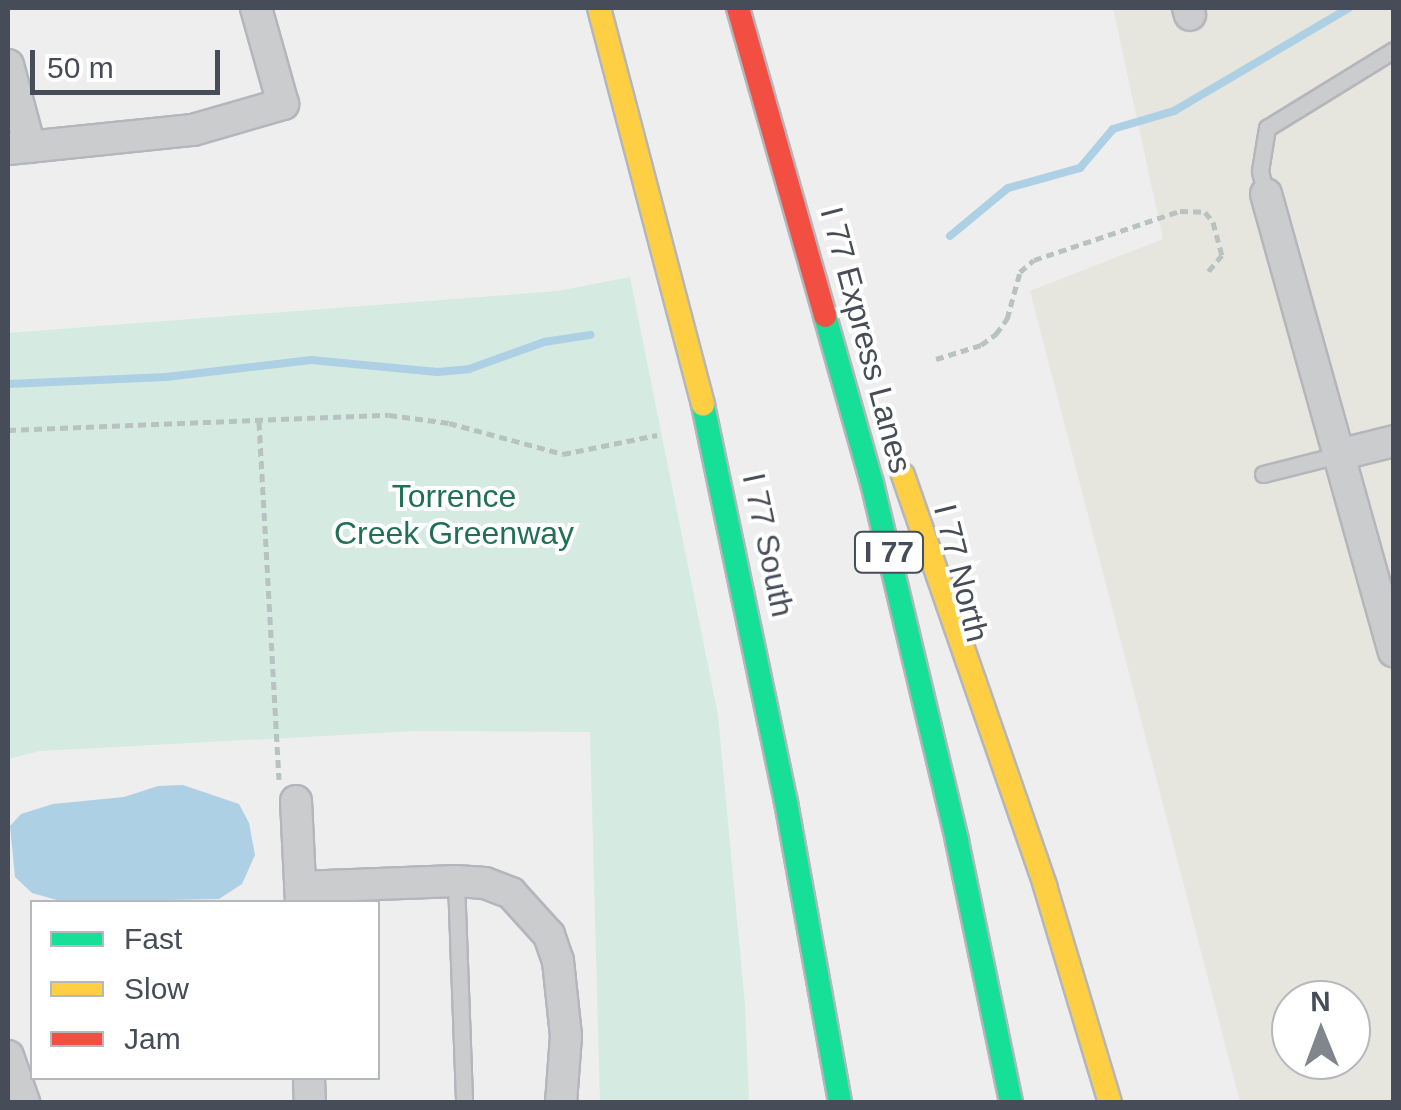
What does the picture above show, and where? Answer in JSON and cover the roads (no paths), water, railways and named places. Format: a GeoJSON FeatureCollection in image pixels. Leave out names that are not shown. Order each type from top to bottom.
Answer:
{"type":"FeatureCollection","features":[{"type":"Feature","properties":{"kind":"highway","name":"I 77 South"},"geometry":{"type":"LineString","coordinates":[[599,8],[680,306],[751,622],[840,1102]]}},
{"type":"Feature","properties":{"kind":"highway","name":"I 77 Express Lanes"},"geometry":{"type":"LineString","coordinates":[[738,8],[872,482],[948,805],[1011,1102]]}},
{"type":"Feature","properties":{"kind":"highway","name":"I 77 North"},"geometry":{"type":"LineString","coordinates":[[964,726],[901,466],[1045,886],[1110,1102]]}},
{"type":"Feature","properties":{"kind":"highway"},"geometry":{"type":"LineString","coordinates":[[751,622],[787,944]]}},
{"type":"Feature","properties":{"kind":"street"},"geometry":{"type":"LineString","coordinates":[[8,66],[19,148],[192,130],[283,104],[256,8]]}},
{"type":"Feature","properties":{"kind":"street"},"geometry":{"type":"LineString","coordinates":[[1266,194],[1394,651]]}},
{"type":"Feature","properties":{"kind":"street"},"geometry":{"type":"LineString","coordinates":[[1338,456],[1394,441]]}},
{"type":"Feature","properties":{"kind":"street"},"geometry":{"type":"LineString","coordinates":[[296,801],[300,894],[456,881],[485,884],[510,894],[549,934],[558,961],[566,1036],[561,1102]]}},
{"type":"Feature","properties":{"kind":"street"},"geometry":{"type":"LineString","coordinates":[[8,1056],[24,1102]]}},
{"type":"Feature","properties":{"kind":"lane"},"geometry":{"type":"LineString","coordinates":[[1266,194],[1260,172],[1268,128],[1394,50]]}},
{"type":"Feature","properties":{"kind":"lane"},"geometry":{"type":"LineString","coordinates":[[1263,474],[1338,456]]}},
{"type":"Feature","properties":{"kind":"lane"},"geometry":{"type":"LineString","coordinates":[[456,881],[464,1102]]}},
{"type":"Feature","properties":{"kind":"water"},"geometry":{"type":"Polygon","coordinates":[[[183,785],[239,804],[249,823],[255,855],[242,884],[219,899],[57,900],[32,893],[15,877],[10,826],[21,814],[53,804],[124,797],[158,786],[183,785]]]}},
{"type":"Feature","properties":{"kind":"waterway"},"geometry":{"type":"LineString","coordinates":[[950,236],[1008,188],[1080,168],[1113,129],[1174,111],[1349,8]]}},
{"type":"Feature","properties":{"kind":"waterway"},"geometry":{"type":"LineString","coordinates":[[8,384],[166,377],[311,360],[437,372],[469,369],[544,342],[590,335]]}},
{"type":"Feature","properties":{"kind":"park label","name":"Torrence Creek Greenway"},"geometry":{"type":"Point","coordinates":[454,516]}}]}
